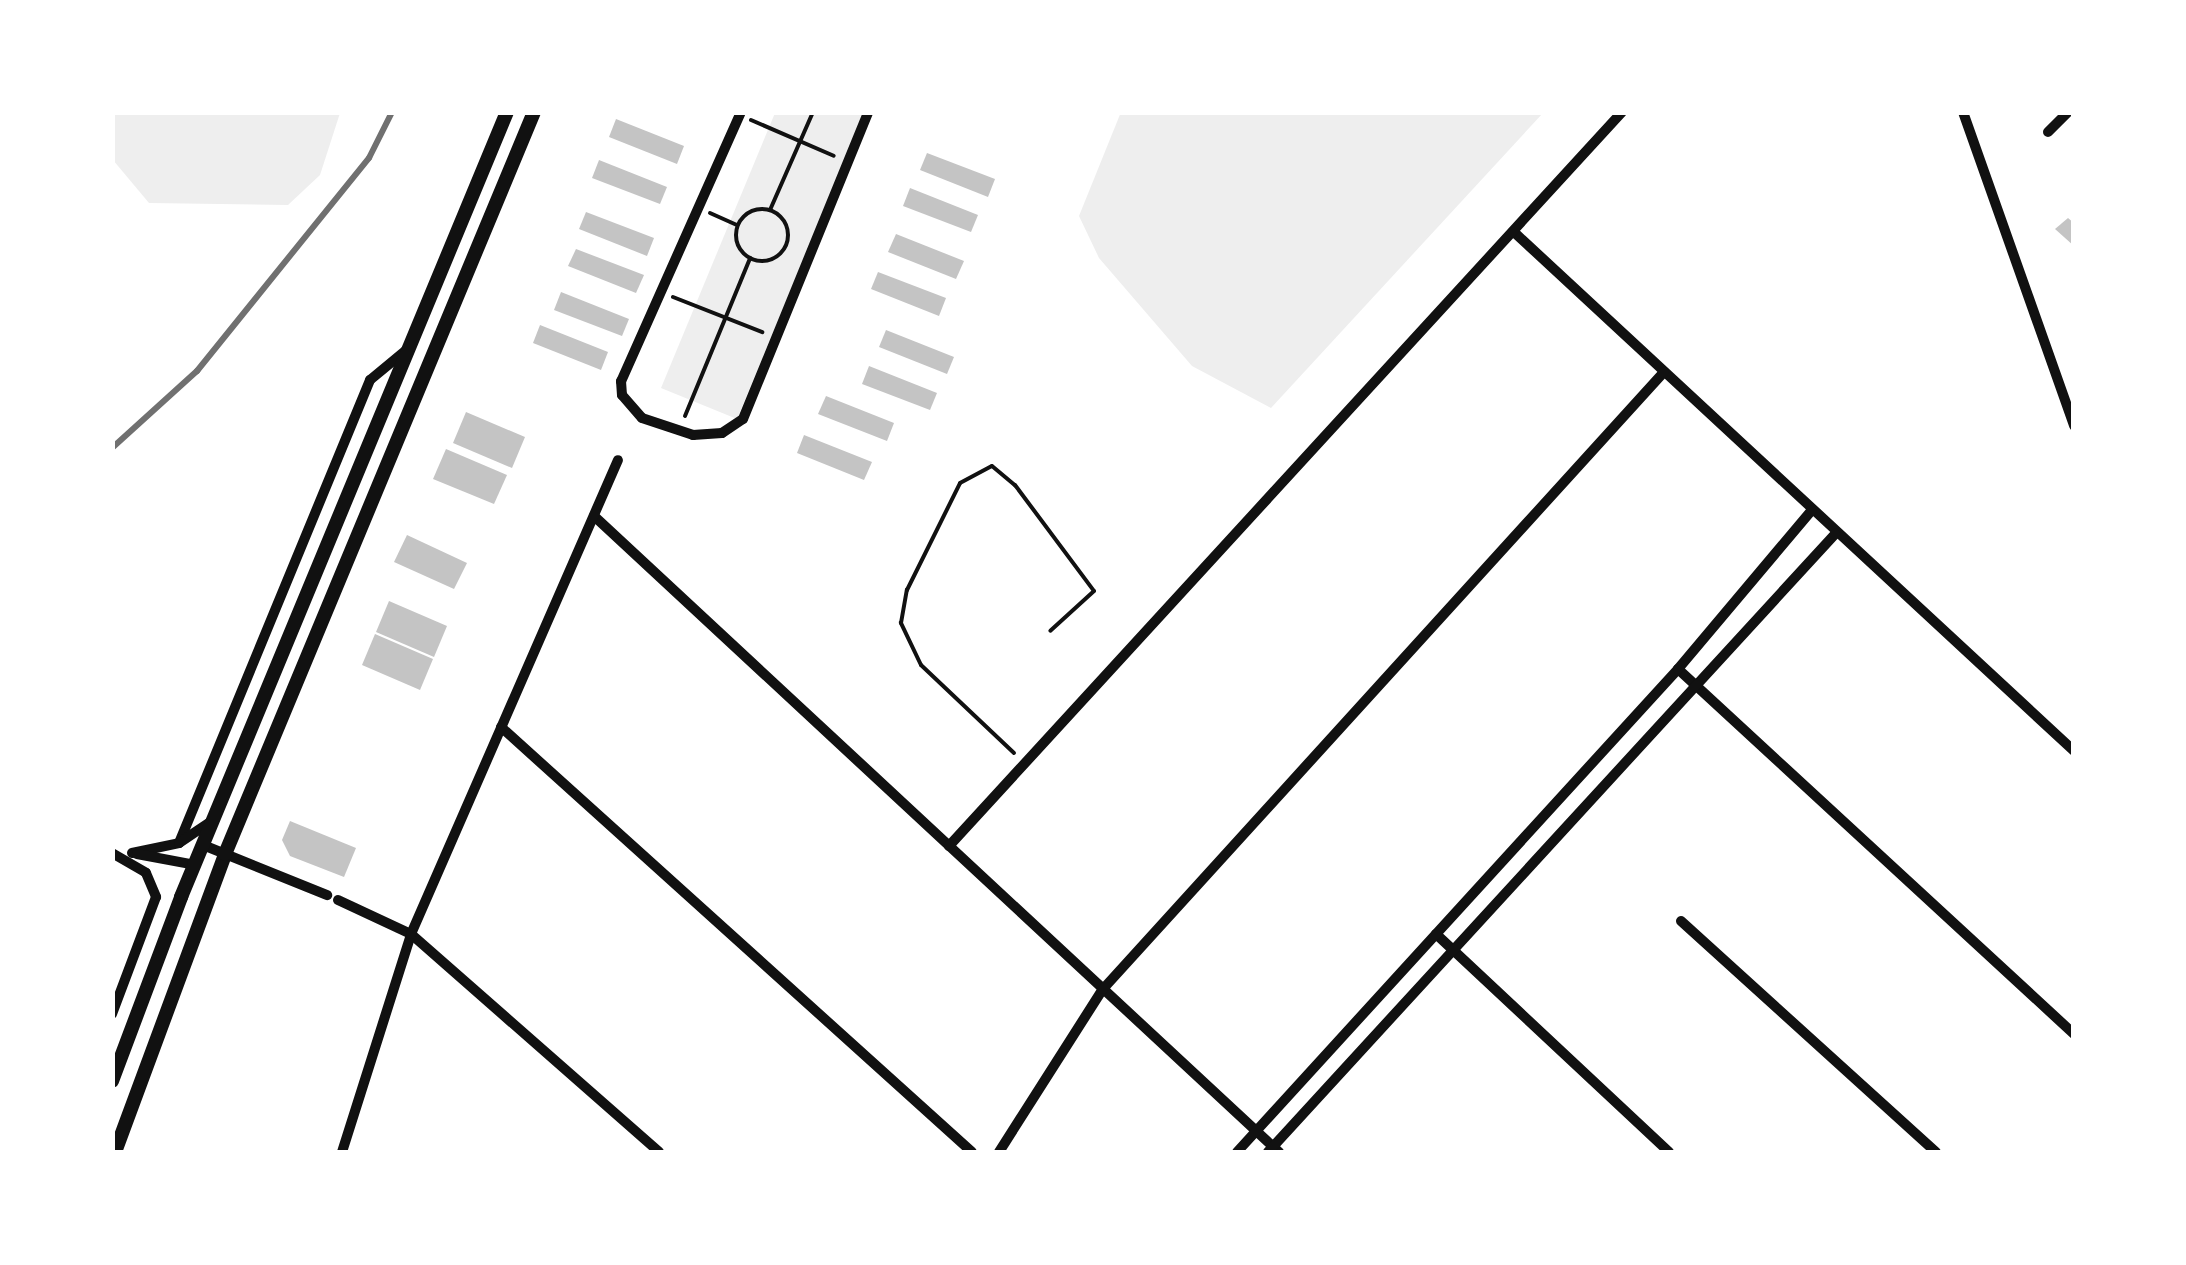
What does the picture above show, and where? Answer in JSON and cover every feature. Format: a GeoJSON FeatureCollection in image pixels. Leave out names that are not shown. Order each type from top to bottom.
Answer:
{"type":"FeatureCollection","features":[{"type":"Feature","properties":{"kind":"street"},"geometry":{"type":"LineString","coordinates":[[112,1081],[172,920],[507,112]]}},
{"type":"Feature","properties":{"kind":"street"},"geometry":{"type":"LineString","coordinates":[[115,1152],[225,854],[534,112]]}},
{"type":"Feature","properties":{"kind":"street"},"geometry":{"type":"LineString","coordinates":[[740,114],[701,209],[660,293],[622,395],[642,418],[678,432],[710,436],[735,427],[868,112]]}},
{"type":"Feature","properties":{"kind":"street"},"geometry":{"type":"LineString","coordinates":[[949,846],[1622,112]]}},
{"type":"Feature","properties":{"kind":"street"},"geometry":{"type":"LineString","coordinates":[[1963,112],[2074,426]]}},
{"type":"Feature","properties":{"kind":"street"},"geometry":{"type":"LineString","coordinates":[[2048,132],[2068,112]]}},
{"type":"Feature","properties":{"kind":"street"},"geometry":{"type":"LineString","coordinates":[[458,230],[481,239]]}},
{"type":"Feature","properties":{"kind":"street"},"geometry":{"type":"LineString","coordinates":[[1515,232],[1835,534],[2074,751]]}},
{"type":"Feature","properties":{"kind":"street"},"geometry":{"type":"LineString","coordinates":[[178,843],[370,380],[410,347]]}},
{"type":"Feature","properties":{"kind":"street"},"geometry":{"type":"LineString","coordinates":[[999,1152],[1103,989],[1664,372]]}},
{"type":"Feature","properties":{"kind":"street"},"geometry":{"type":"LineString","coordinates":[[342,1152],[411,934],[618,460]]}},
{"type":"Feature","properties":{"kind":"street"},"geometry":{"type":"LineString","coordinates":[[1237,1152],[1253,1128],[1678,668],[1812,511]]}},
{"type":"Feature","properties":{"kind":"street"},"geometry":{"type":"LineString","coordinates":[[594,516],[1273,1150],[1457,954],[1835,534]]}},
{"type":"Feature","properties":{"kind":"street"},"geometry":{"type":"LineString","coordinates":[[1678,668],[2074,1034]]}},
{"type":"Feature","properties":{"kind":"street"},"geometry":{"type":"LineString","coordinates":[[501,727],[972,1152]]}},
{"type":"Feature","properties":{"kind":"street"},"geometry":{"type":"LineString","coordinates":[[132,853],[178,843],[215,818]]}},
{"type":"Feature","properties":{"kind":"street"},"geometry":{"type":"LineString","coordinates":[[204,845],[411,934],[659,1152]]}},
{"type":"Feature","properties":{"kind":"street"},"geometry":{"type":"LineString","coordinates":[[112,851],[195,865]]}},
{"type":"Feature","properties":{"kind":"street"},"geometry":{"type":"LineString","coordinates":[[112,851],[146,874],[156,897],[170,906],[172,920]]}},
{"type":"Feature","properties":{"kind":"street"},"geometry":{"type":"LineString","coordinates":[[112,1014],[156,897]]}},
{"type":"Feature","properties":{"kind":"street"},"geometry":{"type":"LineString","coordinates":[[1682,921],[1936,1152]]}},
{"type":"Feature","properties":{"kind":"street"},"geometry":{"type":"LineString","coordinates":[[1436,934],[1670,1152]]}},
{"type":"Feature","properties":{"kind":"path"},"geometry":{"type":"LineString","coordinates":[[770,210],[812,112]]}},
{"type":"Feature","properties":{"kind":"path"},"geometry":{"type":"LineString","coordinates":[[740,114],[847,163]]}},
{"type":"Feature","properties":{"kind":"path"},"geometry":{"type":"LineString","coordinates":[[701,209],[737,226]]}},
{"type":"Feature","properties":{"kind":"path"},"geometry":{"type":"LineString","coordinates":[[754,210],[770,210],[783,220],[786,244],[775,258],[750,258],[738,248],[737,226],[754,210]]}},
{"type":"Feature","properties":{"kind":"path"},"geometry":{"type":"LineString","coordinates":[[678,432],[750,258]]}},
{"type":"Feature","properties":{"kind":"path"},"geometry":{"type":"LineString","coordinates":[[660,293],[776,337]]}},
{"type":"Feature","properties":{"kind":"path"},"geometry":{"type":"LineString","coordinates":[[1024,763],[920,665],[901,624],[907,590],[960,484],[992,466],[1015,485],[1094,591],[1050,630]]}},
{"type":"Feature","properties":{"kind":"shaded area"},"geometry":{"type":"Polygon","coordinates":[[[1121,112],[1543,113],[1271,408],[1192,366],[1099,258],[1079,216],[1121,112]]]}},
{"type":"Feature","properties":{"kind":"shaded area"},"geometry":{"type":"Polygon","coordinates":[[[112,113],[340,113],[320,175],[288,205],[149,203],[113,160],[112,113]]]}},
{"type":"Feature","properties":{"kind":"shaded area"},"geometry":{"type":"Polygon","coordinates":[[[775,113],[864,113],[737,419],[661,388],[775,113]]]}},
{"type":"Feature","properties":{"kind":"building"},"geometry":{"type":"Polygon","coordinates":[[[616,119],[684,146],[677,164],[609,137],[616,119]]]}},
{"type":"Feature","properties":{"kind":"building"},"geometry":{"type":"Polygon","coordinates":[[[927,153],[995,179],[988,197],[920,170],[927,153]]]}},
{"type":"Feature","properties":{"kind":"building"},"geometry":{"type":"Polygon","coordinates":[[[599,160],[667,187],[660,204],[592,178],[599,160]]]}},
{"type":"Feature","properties":{"kind":"building"},"geometry":{"type":"Polygon","coordinates":[[[910,188],[978,215],[971,232],[903,206],[910,188]]]}},
{"type":"Feature","properties":{"kind":"building"},"geometry":{"type":"Polygon","coordinates":[[[586,212],[654,238],[647,256],[579,229],[586,212]]]}},
{"type":"Feature","properties":{"kind":"building"},"geometry":{"type":"Polygon","coordinates":[[[2068,218],[2074,223],[2074,246],[2055,229],[2068,218]]]}},
{"type":"Feature","properties":{"kind":"building"},"geometry":{"type":"Polygon","coordinates":[[[896,234],[964,261],[956,279],[888,252],[896,234]]]}},
{"type":"Feature","properties":{"kind":"building"},"geometry":{"type":"Polygon","coordinates":[[[576,249],[644,275],[636,293],[568,266],[576,249]]]}},
{"type":"Feature","properties":{"kind":"building"},"geometry":{"type":"Polygon","coordinates":[[[878,272],[946,298],[939,316],[871,289],[878,272]]]}},
{"type":"Feature","properties":{"kind":"building"},"geometry":{"type":"Polygon","coordinates":[[[561,292],[629,319],[622,336],[554,310],[561,292]]]}},
{"type":"Feature","properties":{"kind":"building"},"geometry":{"type":"Polygon","coordinates":[[[540,325],[608,352],[601,370],[533,343],[540,325]]]}},
{"type":"Feature","properties":{"kind":"building"},"geometry":{"type":"Polygon","coordinates":[[[886,330],[954,357],[947,374],[879,347],[886,330]]]}},
{"type":"Feature","properties":{"kind":"building"},"geometry":{"type":"Polygon","coordinates":[[[869,366],[937,393],[930,410],[862,384],[869,366]]]}},
{"type":"Feature","properties":{"kind":"building"},"geometry":{"type":"Polygon","coordinates":[[[826,396],[894,423],[887,441],[818,414],[826,396]]]}},
{"type":"Feature","properties":{"kind":"building"},"geometry":{"type":"Polygon","coordinates":[[[466,412],[525,437],[512,468],[453,443],[466,412]]]}},
{"type":"Feature","properties":{"kind":"building"},"geometry":{"type":"Polygon","coordinates":[[[804,435],[872,462],[864,480],[797,453],[804,435]]]}},
{"type":"Feature","properties":{"kind":"building"},"geometry":{"type":"Polygon","coordinates":[[[446,449],[507,475],[494,504],[433,479],[446,449]]]}},
{"type":"Feature","properties":{"kind":"building"},"geometry":{"type":"Polygon","coordinates":[[[407,535],[467,563],[454,589],[394,562],[407,535]]]}},
{"type":"Feature","properties":{"kind":"building"},"geometry":{"type":"Polygon","coordinates":[[[389,601],[447,626],[434,657],[376,632],[389,601]]]}},
{"type":"Feature","properties":{"kind":"building"},"geometry":{"type":"Polygon","coordinates":[[[375,634],[433,659],[420,690],[362,665],[375,634]]]}},
{"type":"Feature","properties":{"kind":"building"},"geometry":{"type":"Polygon","coordinates":[[[290,821],[356,848],[344,877],[290,856],[282,840],[290,821]]]}},
{"type":"Feature","properties":{"kind":"railway"},"geometry":{"type":"LineString","coordinates":[[112,448],[197,371],[369,158],[392,112]]}}]}
